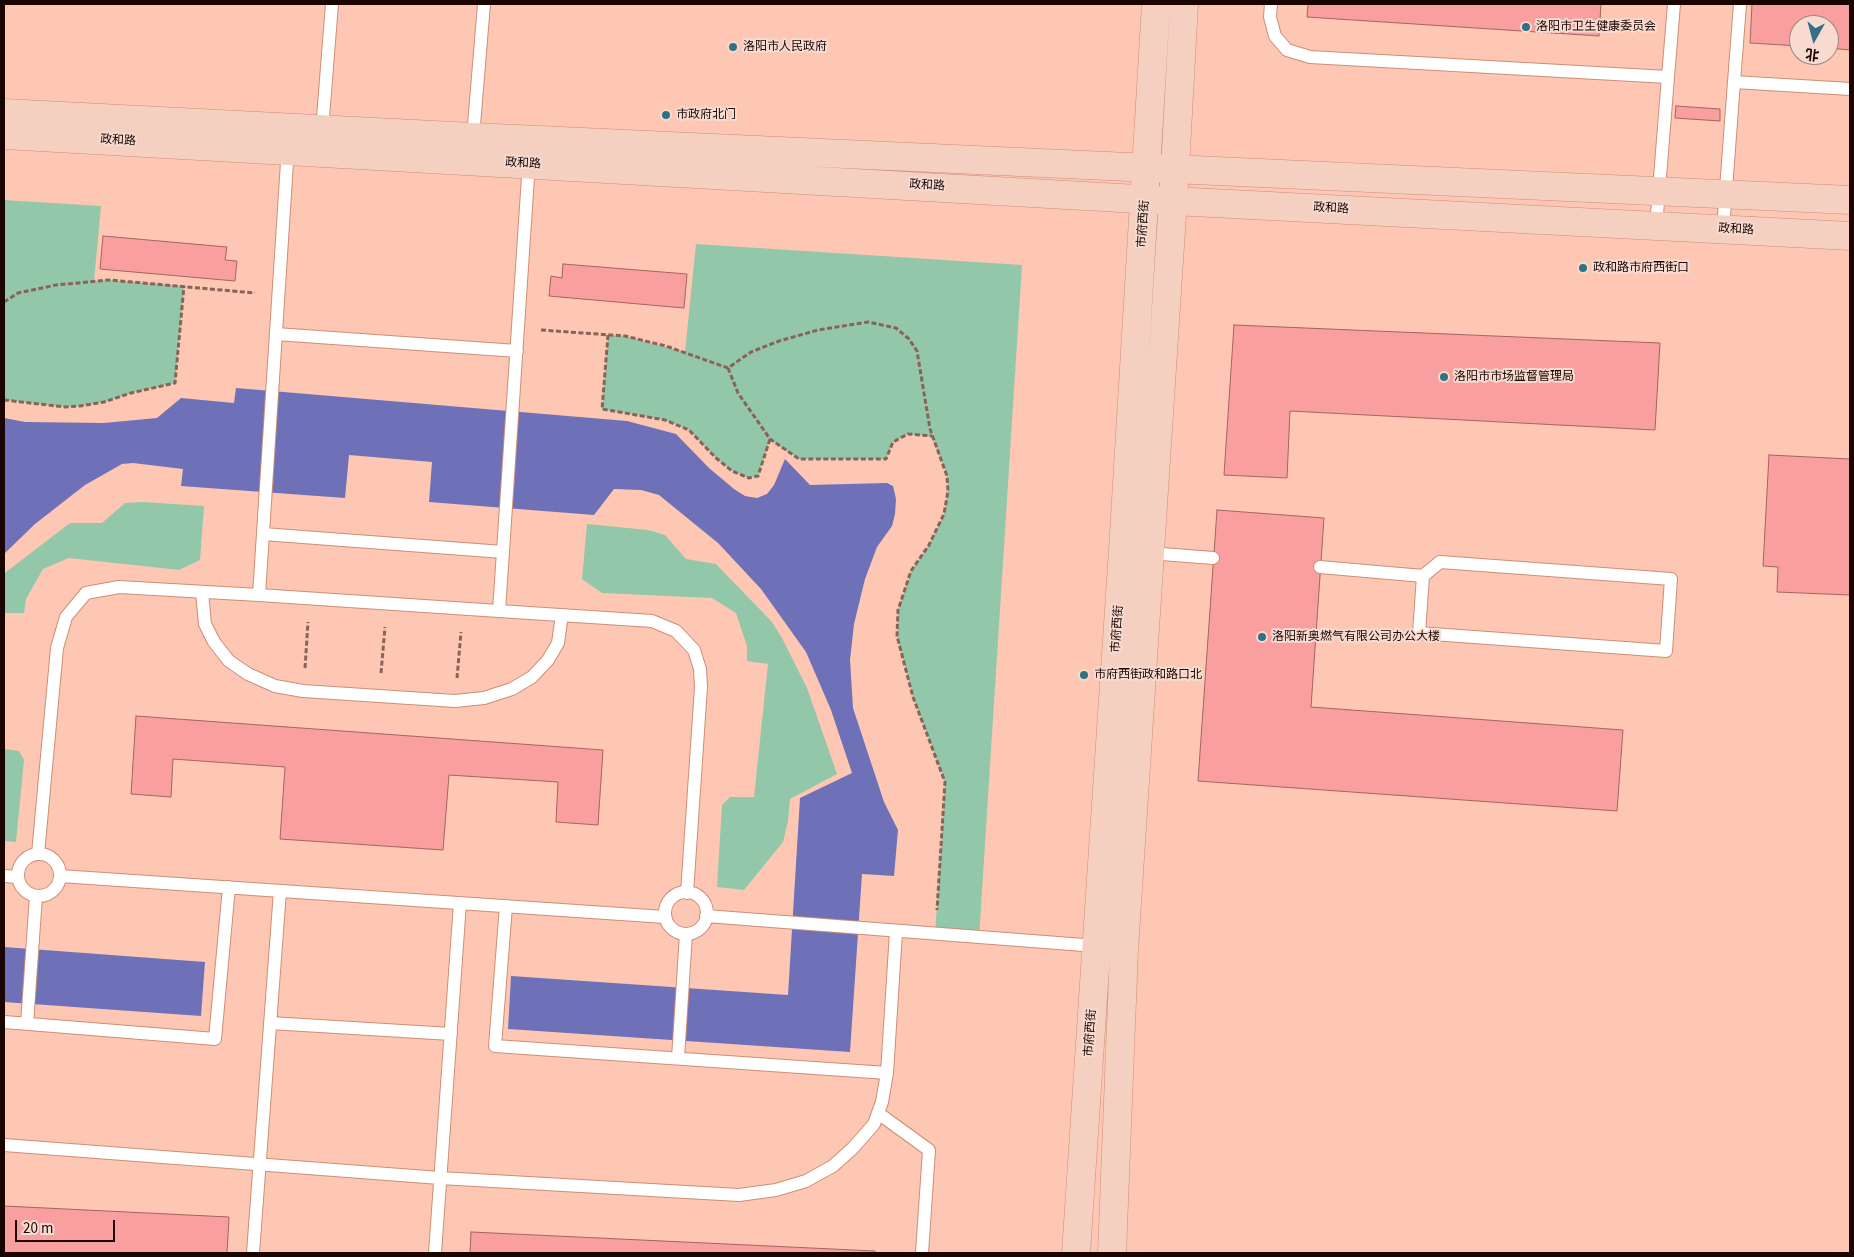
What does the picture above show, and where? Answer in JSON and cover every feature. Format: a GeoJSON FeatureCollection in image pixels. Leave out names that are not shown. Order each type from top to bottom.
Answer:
{"type":"FeatureCollection","features":[{"type":"Feature","properties":{"kind":"street","name":"市府西街"},"geometry":{"type":"LineString","coordinates":[[1076,1253],[1146,198],[1156,4]]}},
{"type":"Feature","properties":{"kind":"street"},"geometry":{"type":"LineString","coordinates":[[1112,1253],[1124,950],[1151,553],[1184,4]]}},
{"type":"Feature","properties":{"kind":"street","name":"政和路"},"geometry":{"type":"LineString","coordinates":[[4,113],[289,139],[530,152],[1173,201],[1850,236]]}},
{"type":"Feature","properties":{"kind":"street","name":"政和路"},"geometry":{"type":"LineString","coordinates":[[4,135],[289,139],[322,130],[474,137],[530,152],[1147,168],[1850,200]]}},
{"type":"Feature","properties":{"kind":"lane"},"geometry":{"type":"LineString","coordinates":[[322,130],[332,4]]}},
{"type":"Feature","properties":{"kind":"lane"},"geometry":{"type":"LineString","coordinates":[[474,137],[484,4]]}},
{"type":"Feature","properties":{"kind":"lane"},"geometry":{"type":"LineString","coordinates":[[1271,4],[1270,17],[1275,36],[1287,50],[1310,57],[1668,77]]}},
{"type":"Feature","properties":{"kind":"lane"},"geometry":{"type":"LineString","coordinates":[[1656,227],[1674,4]]}},
{"type":"Feature","properties":{"kind":"lane"},"geometry":{"type":"LineString","coordinates":[[1723,229],[1740,4]]}},
{"type":"Feature","properties":{"kind":"lane"},"geometry":{"type":"LineString","coordinates":[[1734,82],[1850,89]]}},
{"type":"Feature","properties":{"kind":"lane"},"geometry":{"type":"LineString","coordinates":[[259,595],[289,139]]}},
{"type":"Feature","properties":{"kind":"lane"},"geometry":{"type":"LineString","coordinates":[[499,611],[530,152]]}},
{"type":"Feature","properties":{"kind":"lane"},"geometry":{"type":"LineString","coordinates":[[276,334],[516,351]]}},
{"type":"Feature","properties":{"kind":"lane"},"geometry":{"type":"LineString","coordinates":[[263,534],[503,552]]}},
{"type":"Feature","properties":{"kind":"lane"},"geometry":{"type":"LineString","coordinates":[[1123,550],[1213,558]]}},
{"type":"Feature","properties":{"kind":"lane"},"geometry":{"type":"LineString","coordinates":[[1320,567],[1423,576],[1440,562],[1671,579],[1666,651],[1419,633],[1423,576]]}},
{"type":"Feature","properties":{"kind":"lane"},"geometry":{"type":"LineString","coordinates":[[38,854],[57,648],[66,617],[86,592],[119,586],[652,621],[676,631],[694,650],[700,669],[701,687],[687,893]]}},
{"type":"Feature","properties":{"kind":"lane"},"geometry":{"type":"LineString","coordinates":[[202,592],[205,624],[214,642],[229,661],[248,674],[275,686],[303,691],[456,701],[484,698],[512,689],[532,678],[548,660],[558,643],[562,615]]}},
{"type":"Feature","properties":{"kind":"lane"},"geometry":{"type":"LineString","coordinates":[[38,854],[52,858],[59,869],[60,876],[55,889],[50,893],[36,896],[24,890],[18,877],[19,870],[26,859],[38,854]]}},
{"type":"Feature","properties":{"kind":"lane"},"geometry":{"type":"LineString","coordinates":[[4,876],[18,877]]}},
{"type":"Feature","properties":{"kind":"lane"},"geometry":{"type":"LineString","coordinates":[[60,876],[665,917]]}},
{"type":"Feature","properties":{"kind":"lane"},"geometry":{"type":"LineString","coordinates":[[4,1022],[215,1039],[229,887]]}},
{"type":"Feature","properties":{"kind":"lane"},"geometry":{"type":"LineString","coordinates":[[253,1253],[280,891]]}},
{"type":"Feature","properties":{"kind":"lane"},"geometry":{"type":"LineString","coordinates":[[680,893],[687,893],[699,898],[706,910],[706,916],[700,928],[686,934],[674,931],[665,917],[669,901],[680,893]]}},
{"type":"Feature","properties":{"kind":"lane"},"geometry":{"type":"LineString","coordinates":[[27,1024],[36,896]]}},
{"type":"Feature","properties":{"kind":"lane"},"geometry":{"type":"LineString","coordinates":[[435,1253],[460,903]]}},
{"type":"Feature","properties":{"kind":"lane"},"geometry":{"type":"LineString","coordinates":[[506,906],[495,1046],[887,1073]]}},
{"type":"Feature","properties":{"kind":"lane"},"geometry":{"type":"LineString","coordinates":[[706,916],[1097,946]]}},
{"type":"Feature","properties":{"kind":"lane"},"geometry":{"type":"LineString","coordinates":[[4,1145],[440,1178],[739,1195],[784,1188],[806,1181],[833,1166],[854,1148],[874,1124],[882,1102],[887,1073],[896,932]]}},
{"type":"Feature","properties":{"kind":"lane"},"geometry":{"type":"LineString","coordinates":[[678,1058],[686,934]]}},
{"type":"Feature","properties":{"kind":"lane"},"geometry":{"type":"LineString","coordinates":[[270,1023],[451,1034]]}},
{"type":"Feature","properties":{"kind":"lane"},"geometry":{"type":"LineString","coordinates":[[878,1113],[929,1150],[922,1253]]}},
{"type":"Feature","properties":{"kind":"path"},"geometry":{"type":"LineString","coordinates":[[4,302],[18,293],[56,285],[109,280],[278,295]]}},
{"type":"Feature","properties":{"kind":"path"},"geometry":{"type":"LineString","coordinates":[[4,400],[65,407],[80,406],[104,402],[175,383],[184,286]]}},
{"type":"Feature","properties":{"kind":"path"},"geometry":{"type":"LineString","coordinates":[[728,368],[751,352],[779,340],[818,330],[868,322],[896,328],[909,339],[917,351],[927,415],[932,436],[947,476],[948,491],[944,514],[929,545],[911,571],[898,610],[897,636],[912,697],[945,782],[935,935]]}},
{"type":"Feature","properties":{"kind":"path"},"geometry":{"type":"LineString","coordinates":[[518,328],[625,336],[666,346],[728,368],[738,393],[770,439],[799,459],[886,459],[894,442],[908,434],[932,436]]}},
{"type":"Feature","properties":{"kind":"path"},"geometry":{"type":"LineString","coordinates":[[608,335],[602,409],[665,420],[689,430],[716,458],[732,471],[749,478],[758,476],[770,439]]}},
{"type":"Feature","properties":{"kind":"path"},"geometry":{"type":"LineString","coordinates":[[303,691],[307,632]]}},
{"type":"Feature","properties":{"kind":"path"},"geometry":{"type":"LineString","coordinates":[[379,696],[384,638]]}},
{"type":"Feature","properties":{"kind":"path"},"geometry":{"type":"LineString","coordinates":[[456,701],[460,644]]}},
{"type":"Feature","properties":{"kind":"green space"},"geometry":{"type":"Polygon","coordinates":[[[4,200],[101,206],[94,281],[109,280],[184,286],[175,383],[131,393],[104,402],[80,406],[65,407],[4,400],[4,200]]]}},
{"type":"Feature","properties":{"kind":"green space"},"geometry":{"type":"Polygon","coordinates":[[[696,244],[1022,265],[979,938],[935,935],[945,782],[913,697],[897,636],[898,610],[911,571],[929,545],[944,514],[948,491],[947,476],[932,437],[908,434],[893,442],[886,459],[799,459],[770,440],[758,476],[749,478],[732,471],[716,458],[689,430],[665,420],[602,409],[608,335],[625,336],[685,352],[696,244]]]}},
{"type":"Feature","properties":{"kind":"green space"},"geometry":{"type":"Polygon","coordinates":[[[143,502],[204,506],[200,560],[179,570],[69,558],[43,569],[26,599],[24,613],[4,613],[4,574],[6,572],[70,523],[102,523],[125,503],[143,502]]]}},
{"type":"Feature","properties":{"kind":"green space"},"geometry":{"type":"Polygon","coordinates":[[[587,524],[648,530],[665,535],[686,559],[716,564],[772,622],[807,688],[837,774],[790,799],[788,821],[783,842],[744,890],[717,887],[722,805],[730,797],[754,797],[768,664],[747,661],[747,646],[736,613],[712,598],[602,593],[582,579],[587,524]]]}},
{"type":"Feature","properties":{"kind":"green space"},"geometry":{"type":"Polygon","coordinates":[[[4,749],[19,751],[24,760],[16,842],[4,841],[4,749]]]}},
{"type":"Feature","properties":{"kind":"water"},"geometry":{"type":"Polygon","coordinates":[[[236,388],[627,421],[676,434],[709,468],[734,489],[745,496],[757,498],[767,494],[774,485],[785,459],[810,485],[887,483],[893,486],[896,499],[895,514],[892,526],[877,547],[865,579],[854,624],[850,660],[853,708],[884,802],[898,830],[894,876],[862,874],[850,1052],[508,1029],[511,976],[788,995],[800,798],[852,773],[831,710],[806,652],[761,589],[718,543],[659,495],[641,490],[614,489],[594,515],[429,502],[432,462],[349,455],[345,498],[181,486],[183,469],[133,463],[122,464],[85,485],[35,524],[4,554],[4,418],[25,422],[104,423],[157,418],[181,398],[234,403],[236,388]]]}},
{"type":"Feature","properties":{"kind":"water"},"geometry":{"type":"Polygon","coordinates":[[[4,947],[205,962],[201,1016],[4,1002],[4,947]]]}},
{"type":"Feature","properties":{"kind":"building","name":"洛阳市卫生健康委员会"},"geometry":{"type":"Polygon","coordinates":[[[1308,4],[1601,4],[1599,36],[1307,17],[1308,4]]]}},
{"type":"Feature","properties":{"kind":"building"},"geometry":{"type":"Polygon","coordinates":[[[1752,4],[1850,4],[1850,50],[1839,49],[1839,15],[1789,15],[1789,45],[1750,43],[1752,4]]]}},
{"type":"Feature","properties":{"kind":"building"},"geometry":{"type":"Polygon","coordinates":[[[1676,106],[1720,109],[1720,121],[1675,118],[1676,106]]]}},
{"type":"Feature","properties":{"kind":"building"},"geometry":{"type":"Polygon","coordinates":[[[103,236],[227,247],[225,260],[237,261],[235,281],[100,269],[103,236]]]}},
{"type":"Feature","properties":{"kind":"building"},"geometry":{"type":"Polygon","coordinates":[[[563,264],[687,274],[684,308],[549,296],[551,276],[562,278],[563,264]]]}},
{"type":"Feature","properties":{"kind":"building","name":"洛阳市市场监督管理局"},"geometry":{"type":"Polygon","coordinates":[[[1234,325],[1660,343],[1655,430],[1290,411],[1287,478],[1224,475],[1234,325]]]}},
{"type":"Feature","properties":{"kind":"building"},"geometry":{"type":"Polygon","coordinates":[[[1769,455],[1850,459],[1850,595],[1777,592],[1778,567],[1763,566],[1769,455]]]}},
{"type":"Feature","properties":{"kind":"building","name":"洛阳新奥燃气有限公司办公大楼"},"geometry":{"type":"Polygon","coordinates":[[[1217,510],[1324,518],[1311,707],[1623,730],[1617,811],[1198,781],[1217,510]]]}},
{"type":"Feature","properties":{"kind":"building"},"geometry":{"type":"Polygon","coordinates":[[[136,716],[603,750],[598,825],[556,822],[558,782],[449,775],[443,850],[280,839],[285,767],[173,759],[171,797],[131,794],[136,716]]]}},
{"type":"Feature","properties":{"kind":"building"},"geometry":{"type":"Polygon","coordinates":[[[4,1206],[229,1217],[227,1253],[4,1253],[4,1206]]]}},
{"type":"Feature","properties":{"kind":"building"},"geometry":{"type":"Polygon","coordinates":[[[471,1232],[875,1251],[875,1253],[470,1253],[471,1232]]]}},
{"type":"Feature","properties":{"kind":"place","name":"洛阳市卫生健康委员会"},"geometry":{"type":"Point","coordinates":[1526,27]}},
{"type":"Feature","properties":{"kind":"place","name":"洛阳市人民政府"},"geometry":{"type":"Point","coordinates":[733,47]}},
{"type":"Feature","properties":{"kind":"place","name":"市政府北门"},"geometry":{"type":"Point","coordinates":[666,115]}},
{"type":"Feature","properties":{"kind":"place","name":"政和路市府西街口"},"geometry":{"type":"Point","coordinates":[1583,268]}},
{"type":"Feature","properties":{"kind":"place","name":"洛阳市市场监督管理局"},"geometry":{"type":"Point","coordinates":[1444,377]}},
{"type":"Feature","properties":{"kind":"place","name":"洛阳新奥燃气有限公司办公大楼"},"geometry":{"type":"Point","coordinates":[1262,637]}},
{"type":"Feature","properties":{"kind":"place","name":"市府西街政和路口北"},"geometry":{"type":"Point","coordinates":[1084,675]}}]}
